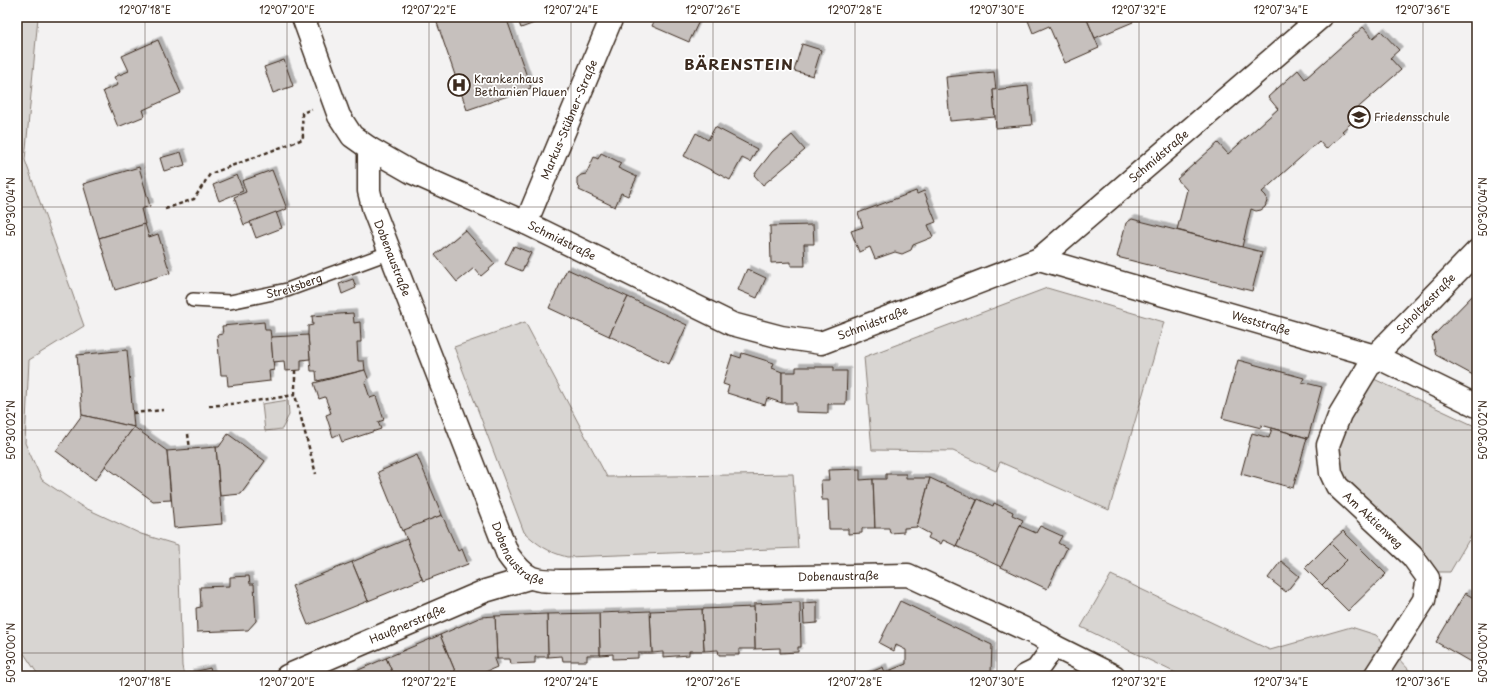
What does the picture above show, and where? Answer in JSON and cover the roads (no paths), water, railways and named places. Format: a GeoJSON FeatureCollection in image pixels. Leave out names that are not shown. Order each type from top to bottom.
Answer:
{"type":"FeatureCollection","features":[{"type":"Feature","properties":{"kind":"street"},"geometry":{"type":"LineString","coordinates":[[303,17],[339,116],[352,136],[369,148]]}},
{"type":"Feature","properties":{"kind":"street","name":"Markus-Stübner-Straße"},"geometry":{"type":"LineString","coordinates":[[526,223],[612,17]]}},
{"type":"Feature","properties":{"kind":"street","name":"Schmidstraße"},"geometry":{"type":"LineString","coordinates":[[369,148],[411,172],[526,223],[732,324],[781,337],[821,343],[1038,259],[1321,17]]}},
{"type":"Feature","properties":{"kind":"street","name":"Dobenaustraße"},"geometry":{"type":"LineString","coordinates":[[369,148],[369,192],[374,212],[508,555],[518,568],[529,578],[544,581],[565,581],[908,575],[1040,636],[1054,646],[1114,676]]}},
{"type":"Feature","properties":{"kind":"street","name":"Scholtzestraße"},"geometry":{"type":"LineString","coordinates":[[1375,356],[1477,250]]}},
{"type":"Feature","properties":{"kind":"street","name":"Weststraße"},"geometry":{"type":"LineString","coordinates":[[1038,259],[1375,356],[1477,406]]}},
{"type":"Feature","properties":{"kind":"street","name":"Am Aktienweg"},"geometry":{"type":"LineString","coordinates":[[1375,356],[1340,414],[1330,439],[1328,446],[1331,473],[1337,486],[1412,556],[1428,578],[1424,600],[1375,676]]}},
{"type":"Feature","properties":{"kind":"street","name":"Haußnerstraße"},"geometry":{"type":"LineString","coordinates":[[287,676],[485,591],[529,578]]}},
{"type":"Feature","properties":{"kind":"street"},"geometry":{"type":"LineString","coordinates":[[1025,676],[1037,670],[1054,646]]}},
{"type":"Feature","properties":{"kind":"lane","name":"Streitsberg"},"geometry":{"type":"LineString","coordinates":[[193,300],[230,302],[287,290],[390,252]]}},
{"type":"Feature","properties":{"kind":"place","name":"Krankenhaus Bethanien Plauen"},"geometry":{"type":"Point","coordinates":[459,85]}},
{"type":"Feature","properties":{"kind":"place","name":"Friedensschule"},"geometry":{"type":"Point","coordinates":[1359,117]}},
{"type":"Feature","properties":{"kind":"district","name":"BÄRENSTEIN"},"geometry":{"type":"Point","coordinates":[739,65]}}]}
